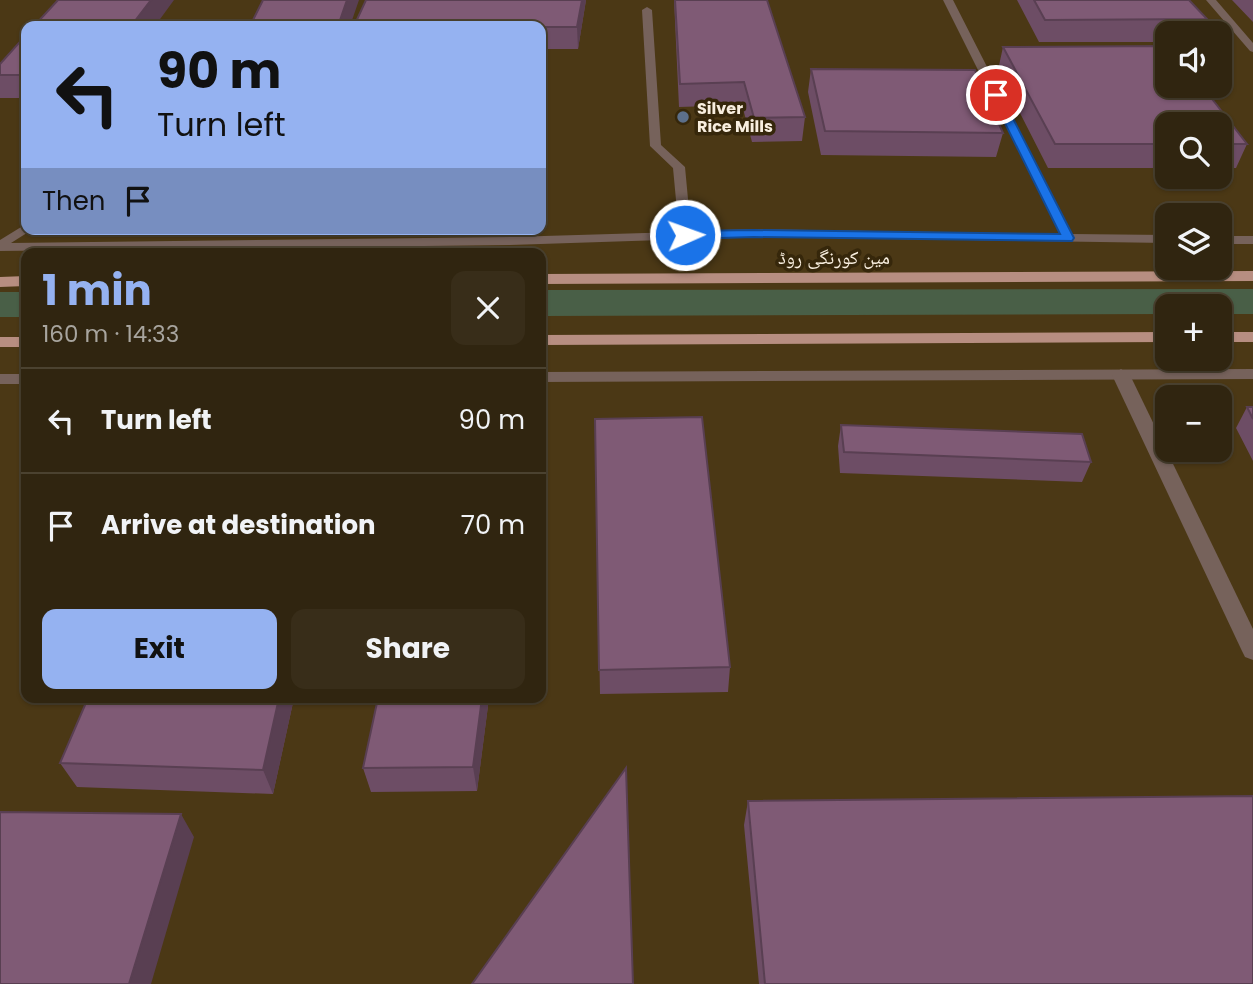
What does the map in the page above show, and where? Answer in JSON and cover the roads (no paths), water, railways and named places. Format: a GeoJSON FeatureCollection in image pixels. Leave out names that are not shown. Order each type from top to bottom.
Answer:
{"type":"FeatureCollection","features":[{"type":"Feature","properties":{"kind":"main road","name":"مین کورنگی روڈ"},"geometry":{"type":"LineString","coordinates":[[546,279],[1253,276]]}},
{"type":"Feature","properties":{"kind":"main road"},"geometry":{"type":"LineString","coordinates":[[0,282],[21,281]]}},
{"type":"Feature","properties":{"kind":"main road"},"geometry":{"type":"LineString","coordinates":[[546,340],[1155,337]]}},
{"type":"Feature","properties":{"kind":"main road"},"geometry":{"type":"LineString","coordinates":[[1232,337],[1253,337]]}},
{"type":"Feature","properties":{"kind":"main road"},"geometry":{"type":"LineString","coordinates":[[0,342],[21,342]]}},
{"type":"Feature","properties":{"kind":"street"},"geometry":{"type":"LineString","coordinates":[[1121,375],[1253,651]]}},
{"type":"Feature","properties":{"kind":"lane"},"geometry":{"type":"LineString","coordinates":[[948,0],[1068,238]]}},
{"type":"Feature","properties":{"kind":"lane"},"geometry":{"type":"LineString","coordinates":[[1211,0],[1253,49]]}},
{"type":"Feature","properties":{"kind":"lane"},"geometry":{"type":"LineString","coordinates":[[647,9],[656,146],[680,167],[685,235]]}},
{"type":"Feature","properties":{"kind":"lane"},"geometry":{"type":"LineString","coordinates":[[0,246],[21,231]]}},
{"type":"Feature","properties":{"kind":"lane"},"geometry":{"type":"LineString","coordinates":[[0,246],[264,245],[511,235],[754,233],[1155,239]]}},
{"type":"Feature","properties":{"kind":"lane"},"geometry":{"type":"LineString","coordinates":[[263,235],[264,245]]}},
{"type":"Feature","properties":{"kind":"lane"},"geometry":{"type":"LineString","coordinates":[[1232,240],[1253,240]]}},
{"type":"Feature","properties":{"kind":"lane"},"geometry":{"type":"LineString","coordinates":[[546,377],[1253,374]]}},
{"type":"Feature","properties":{"kind":"lane"},"geometry":{"type":"LineString","coordinates":[[0,379],[21,379]]}},
{"type":"Feature","properties":{"kind":"place","name":"Silver Rice Mills"},"geometry":{"type":"Point","coordinates":[683,117]}}]}
